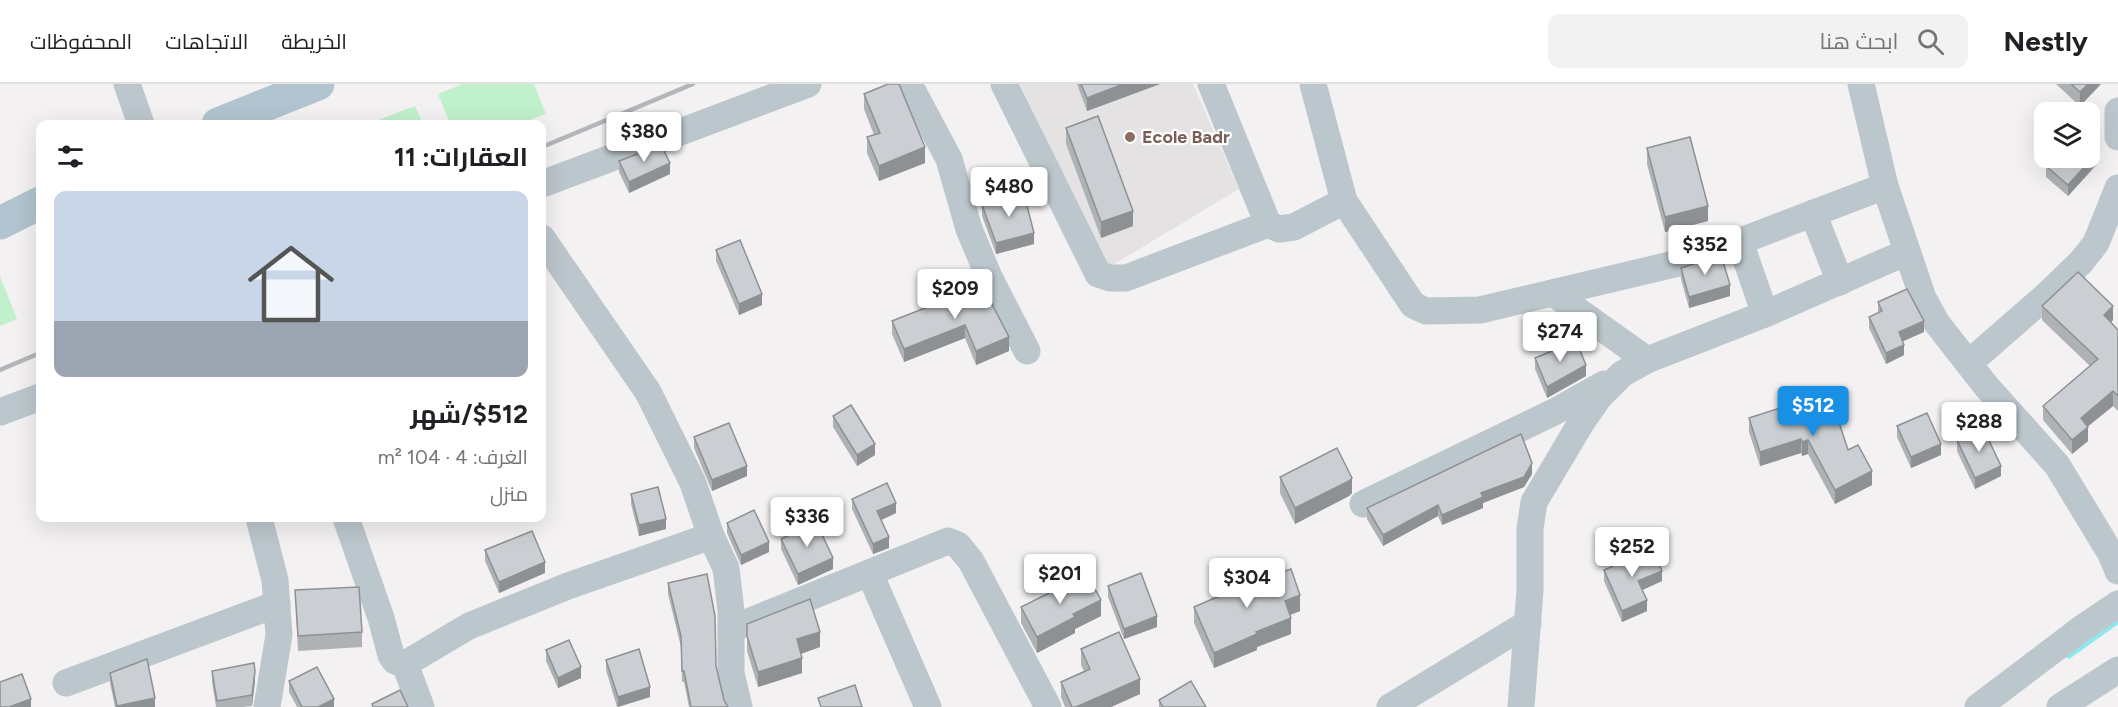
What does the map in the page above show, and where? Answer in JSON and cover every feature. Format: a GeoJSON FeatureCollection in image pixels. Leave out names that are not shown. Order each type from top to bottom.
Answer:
{"type":"FeatureCollection","features":[{"type":"Feature","properties":{"kind":"main road"},"geometry":{"type":"LineString","coordinates":[[228,120],[318,84]]}},
{"type":"Feature","properties":{"kind":"main road"},"geometry":{"type":"LineString","coordinates":[[3,218],[36,205]]}},
{"type":"Feature","properties":{"kind":"street"},"geometry":{"type":"LineString","coordinates":[[128,84],[140,120]]}},
{"type":"Feature","properties":{"kind":"street"},"geometry":{"type":"LineString","coordinates":[[546,182],[808,84]]}},
{"type":"Feature","properties":{"kind":"street"},"geometry":{"type":"LineString","coordinates":[[909,84],[949,159],[969,229],[989,278],[1027,351]]}},
{"type":"Feature","properties":{"kind":"street"},"geometry":{"type":"LineString","coordinates":[[1004,84],[1098,274],[1110,278],[1126,278],[1268,224]]}},
{"type":"Feature","properties":{"kind":"street"},"geometry":{"type":"LineString","coordinates":[[1211,84],[1268,224],[1279,229],[1294,227],[1344,201]]}},
{"type":"Feature","properties":{"kind":"street"},"geometry":{"type":"LineString","coordinates":[[1313,84],[1344,201],[1413,305],[1426,310],[1480,310],[1691,260],[1885,186]]}},
{"type":"Feature","properties":{"kind":"street"},"geometry":{"type":"LineString","coordinates":[[1866,87],[1885,186],[1919,288],[1936,322],[1986,386],[2058,465],[2111,554],[2118,571]]}},
{"type":"Feature","properties":{"kind":"street"},"geometry":{"type":"LineString","coordinates":[[2118,111],[2118,138]]}},
{"type":"Feature","properties":{"kind":"street"},"geometry":{"type":"LineString","coordinates":[[1969,363],[2048,294],[2080,262],[2096,243],[2118,189]]}},
{"type":"Feature","properties":{"kind":"street"},"geometry":{"type":"LineString","coordinates":[[1814,213],[1840,282]]}},
{"type":"Feature","properties":{"kind":"street"},"geometry":{"type":"LineString","coordinates":[[1740,242],[1765,314]]}},
{"type":"Feature","properties":{"kind":"street"},"geometry":{"type":"LineString","coordinates":[[1363,504],[1556,411],[1647,360],[1765,314],[1907,252]]}},
{"type":"Feature","properties":{"kind":"street"},"geometry":{"type":"LineString","coordinates":[[546,253],[648,392],[693,483],[711,537],[726,568],[732,629],[731,673],[739,707]]}},
{"type":"Feature","properties":{"kind":"street"},"geometry":{"type":"LineString","coordinates":[[1553,293],[1647,360]]}},
{"type":"Feature","properties":{"kind":"street"},"geometry":{"type":"LineString","coordinates":[[1521,707],[1528,623],[1530,529],[1534,502],[1581,423],[1599,397],[1622,374]]}},
{"type":"Feature","properties":{"kind":"street"},"geometry":{"type":"LineString","coordinates":[[0,412],[36,398]]}},
{"type":"Feature","properties":{"kind":"street"},"geometry":{"type":"LineString","coordinates":[[260,522],[274,580],[279,635],[267,707]]}},
{"type":"Feature","properties":{"kind":"street"},"geometry":{"type":"LineString","coordinates":[[347,522],[381,618],[390,655],[395,661],[405,664],[469,626],[568,586],[711,537]]}},
{"type":"Feature","properties":{"kind":"street"},"geometry":{"type":"LineString","coordinates":[[732,629],[948,541],[958,545],[971,561],[1048,707]]}},
{"type":"Feature","properties":{"kind":"street"},"geometry":{"type":"LineString","coordinates":[[870,574],[928,707]]}},
{"type":"Feature","properties":{"kind":"street"},"geometry":{"type":"LineString","coordinates":[[66,683],[277,604]]}},
{"type":"Feature","properties":{"kind":"street"},"geometry":{"type":"LineString","coordinates":[[1978,707],[2118,604]]}},
{"type":"Feature","properties":{"kind":"street"},"geometry":{"type":"LineString","coordinates":[[1390,707],[1528,623]]}},
{"type":"Feature","properties":{"kind":"street"},"geometry":{"type":"LineString","coordinates":[[405,664],[421,707]]}},
{"type":"Feature","properties":{"kind":"street"},"geometry":{"type":"LineString","coordinates":[[2060,707],[2118,670]]}},
{"type":"Feature","properties":{"kind":"shaded area","name":"Ecole Badr"},"geometry":{"type":"Polygon","coordinates":[[[1020,84],[1193,84],[1239,189],[1106,269],[1020,84]]]}},
{"type":"Feature","properties":{"kind":"green space"},"geometry":{"type":"Polygon","coordinates":[[[463,84],[534,84],[546,114],[530,120],[448,120],[438,94],[463,84]]]}},
{"type":"Feature","properties":{"kind":"green space"},"geometry":{"type":"Polygon","coordinates":[[[415,106],[421,120],[378,120],[415,106]]]}},
{"type":"Feature","properties":{"kind":"green space"},"geometry":{"type":"Polygon","coordinates":[[[0,276],[17,319],[0,326],[0,276]]]}},
{"type":"Feature","properties":{"kind":"building"},"geometry":{"type":"Polygon","coordinates":[[[888,84],[899,84],[925,147],[879,166],[867,137],[880,133],[864,94],[888,84]]]}},
{"type":"Feature","properties":{"kind":"building"},"geometry":{"type":"Polygon","coordinates":[[[1081,84],[1123,84],[1087,98],[1081,84]]]}},
{"type":"Feature","properties":{"kind":"building"},"geometry":{"type":"Polygon","coordinates":[[[2071,84],[2088,84],[2080,92],[2071,84]]]}},
{"type":"Feature","properties":{"kind":"building"},"geometry":{"type":"Polygon","coordinates":[[[1098,116],[1133,211],[1101,222],[1066,128],[1098,116]]]}},
{"type":"Feature","properties":{"kind":"building"},"geometry":{"type":"Polygon","coordinates":[[[1690,137],[1708,206],[1665,217],[1647,148],[1690,137]]]}},
{"type":"Feature","properties":{"kind":"building"},"geometry":{"type":"Polygon","coordinates":[[[661,145],[670,163],[629,182],[619,161],[661,145]]]}},
{"type":"Feature","properties":{"kind":"building"},"geometry":{"type":"Polygon","coordinates":[[[2048,168],[2083,168],[2068,185],[2048,168]]]}},
{"type":"Feature","properties":{"kind":"building"},"geometry":{"type":"Polygon","coordinates":[[[1024,194],[1034,233],[996,243],[982,205],[1024,194]]]}},
{"type":"Feature","properties":{"kind":"building"},"geometry":{"type":"Polygon","coordinates":[[[740,240],[762,294],[739,304],[716,250],[740,240]]]}},
{"type":"Feature","properties":{"kind":"building"},"geometry":{"type":"Polygon","coordinates":[[[1721,255],[1730,285],[1689,297],[1681,268],[1721,255]]]}},
{"type":"Feature","properties":{"kind":"building"},"geometry":{"type":"Polygon","coordinates":[[[2078,272],[2113,306],[2104,315],[2118,330],[2118,396],[2113,391],[2081,418],[2088,427],[2072,440],[2043,406],[2098,359],[2042,306],[2078,272]]]}},
{"type":"Feature","properties":{"kind":"building"},"geometry":{"type":"Polygon","coordinates":[[[980,281],[1009,337],[976,351],[965,325],[904,349],[892,321],[953,297],[952,293],[980,281]]]}},
{"type":"Feature","properties":{"kind":"building"},"geometry":{"type":"Polygon","coordinates":[[[1907,289],[1924,321],[1899,332],[1904,345],[1886,353],[1869,317],[1882,311],[1878,302],[1907,289]]]}},
{"type":"Feature","properties":{"kind":"building"},"geometry":{"type":"Polygon","coordinates":[[[1576,341],[1586,365],[1547,387],[1535,358],[1576,341]]]}},
{"type":"Feature","properties":{"kind":"building"},"geometry":{"type":"Polygon","coordinates":[[[1830,395],[1848,450],[1858,445],[1872,471],[1835,490],[1808,440],[1802,442],[1801,439],[1760,452],[1749,418],[1814,397],[1815,400],[1830,395]]]}},
{"type":"Feature","properties":{"kind":"building"},"geometry":{"type":"Polygon","coordinates":[[[851,405],[875,444],[857,455],[833,416],[851,405]]]}},
{"type":"Feature","properties":{"kind":"building"},"geometry":{"type":"Polygon","coordinates":[[[1927,413],[1941,444],[1911,457],[1897,426],[1927,413]]]}},
{"type":"Feature","properties":{"kind":"building"},"geometry":{"type":"Polygon","coordinates":[[[729,423],[747,466],[712,480],[694,437],[729,423]]]}},
{"type":"Feature","properties":{"kind":"building"},"geometry":{"type":"Polygon","coordinates":[[[1983,428],[2001,466],[1975,478],[1957,440],[1983,428]]]}},
{"type":"Feature","properties":{"kind":"building"},"geometry":{"type":"Polygon","coordinates":[[[1521,434],[1532,463],[1524,477],[1481,493],[1483,497],[1442,515],[1438,505],[1383,535],[1367,508],[1521,434]]]}},
{"type":"Feature","properties":{"kind":"building"},"geometry":{"type":"Polygon","coordinates":[[[1337,448],[1352,478],[1295,508],[1280,477],[1337,448]]]}},
{"type":"Feature","properties":{"kind":"building"},"geometry":{"type":"Polygon","coordinates":[[[887,483],[896,503],[877,511],[889,537],[873,544],[852,499],[887,483]]]}},
{"type":"Feature","properties":{"kind":"building"},"geometry":{"type":"Polygon","coordinates":[[[658,487],[666,519],[639,525],[631,494],[658,487]]]}},
{"type":"Feature","properties":{"kind":"building"},"geometry":{"type":"Polygon","coordinates":[[[754,510],[769,542],[741,555],[727,523],[754,510]]]}},
{"type":"Feature","properties":{"kind":"building"},"geometry":{"type":"Polygon","coordinates":[[[816,522],[833,558],[798,574],[781,539],[816,522]]]}},
{"type":"Feature","properties":{"kind":"building"},"geometry":{"type":"Polygon","coordinates":[[[532,531],[545,562],[499,582],[485,550],[532,531]]]}},
{"type":"Feature","properties":{"kind":"building"},"geometry":{"type":"Polygon","coordinates":[[[1652,548],[1662,571],[1638,581],[1647,600],[1622,611],[1604,570],[1652,548]]]}},
{"type":"Feature","properties":{"kind":"building"},"geometry":{"type":"Polygon","coordinates":[[[1291,569],[1300,595],[1285,601],[1291,618],[1214,653],[1194,607],[1245,585],[1243,579],[1266,570],[1269,577],[1291,569]]]}},
{"type":"Feature","properties":{"kind":"building"},"geometry":{"type":"Polygon","coordinates":[[[1141,573],[1157,616],[1124,629],[1108,586],[1141,573]]]}},
{"type":"Feature","properties":{"kind":"building"},"geometry":{"type":"Polygon","coordinates":[[[707,574],[715,616],[716,666],[724,700],[728,707],[691,707],[684,671],[682,671],[681,636],[668,583],[707,574]]]}},
{"type":"Feature","properties":{"kind":"building"},"geometry":{"type":"Polygon","coordinates":[[[1087,574],[1101,600],[1073,614],[1075,617],[1037,637],[1021,607],[1087,574]]]}},
{"type":"Feature","properties":{"kind":"building"},"geometry":{"type":"Polygon","coordinates":[[[359,587],[362,632],[298,636],[295,590],[359,587]]]}},
{"type":"Feature","properties":{"kind":"building"},"geometry":{"type":"Polygon","coordinates":[[[810,599],[820,632],[797,639],[802,658],[758,672],[747,636],[747,624],[810,599]]]}},
{"type":"Feature","properties":{"kind":"building"},"geometry":{"type":"Polygon","coordinates":[[[1119,632],[1140,679],[1072,707],[1061,682],[1090,669],[1081,649],[1119,632]]]}},
{"type":"Feature","properties":{"kind":"building"},"geometry":{"type":"Polygon","coordinates":[[[569,640],[581,667],[558,678],[546,650],[569,640]]]}},
{"type":"Feature","properties":{"kind":"building"},"geometry":{"type":"Polygon","coordinates":[[[639,649],[650,687],[618,697],[606,660],[639,649]]]}},
{"type":"Feature","properties":{"kind":"building"},"geometry":{"type":"Polygon","coordinates":[[[147,659],[155,698],[117,706],[110,673],[147,659]]]}},
{"type":"Feature","properties":{"kind":"building"},"geometry":{"type":"Polygon","coordinates":[[[254,663],[252,695],[217,701],[212,671],[254,663]]]}},
{"type":"Feature","properties":{"kind":"building"},"geometry":{"type":"Polygon","coordinates":[[[317,667],[334,699],[318,707],[302,707],[289,681],[317,667]]]}},
{"type":"Feature","properties":{"kind":"building"},"geometry":{"type":"Polygon","coordinates":[[[22,674],[31,699],[9,707],[0,707],[0,682],[22,674]]]}},
{"type":"Feature","properties":{"kind":"building"},"geometry":{"type":"Polygon","coordinates":[[[1191,681],[1206,707],[1163,707],[1159,700],[1191,681]]]}},
{"type":"Feature","properties":{"kind":"building"},"geometry":{"type":"Polygon","coordinates":[[[855,685],[862,707],[821,707],[818,698],[855,685]]]}},
{"type":"Feature","properties":{"kind":"building"},"geometry":{"type":"Polygon","coordinates":[[[400,690],[408,707],[373,707],[372,704],[400,690]]]}},
{"type":"Feature","properties":{"kind":"waterway"},"geometry":{"type":"LineString","coordinates":[[2069,655],[2118,620]]}},
{"type":"Feature","properties":{"kind":"railway"},"geometry":{"type":"LineString","coordinates":[[546,145],[693,84]]}},
{"type":"Feature","properties":{"kind":"railway"},"geometry":{"type":"LineString","coordinates":[[0,370],[36,355]]}},
{"type":"Feature","properties":{"kind":"place","name":"Ecole Badr"},"geometry":{"type":"Point","coordinates":[1130,137]}}]}
